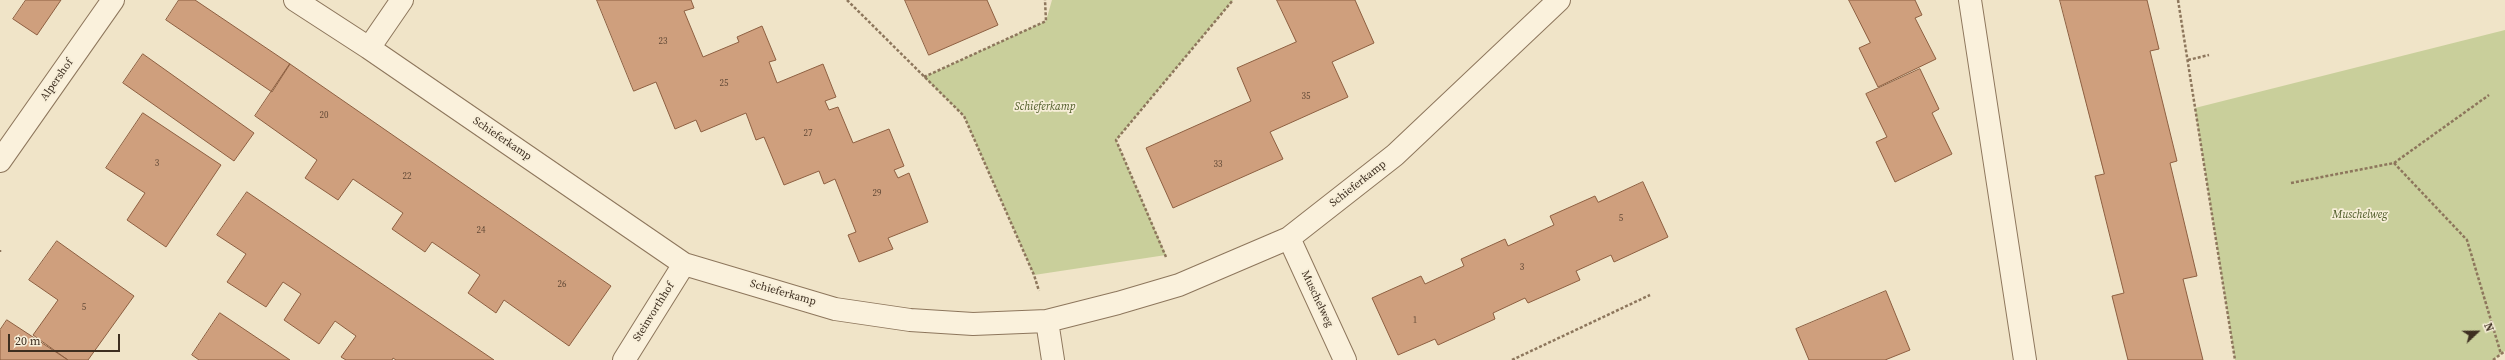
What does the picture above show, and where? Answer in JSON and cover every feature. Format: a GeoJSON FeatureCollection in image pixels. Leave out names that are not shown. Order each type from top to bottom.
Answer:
{"type":"FeatureCollection","features":[{"type":"Feature","properties":{"kind":"street","name":"Alpershof"},"geometry":{"type":"LineString","coordinates":[[0,161],[114,0]]}},
{"type":"Feature","properties":{"kind":"street","name":"Schieferkamp"},"geometry":{"type":"LineString","coordinates":[[295,0],[369,48],[684,264],[835,309],[895,318],[973,324],[1046,320],[1179,285],[1289,238],[1395,155],[1559,0]]}},
{"type":"Feature","properties":{"kind":"street"},"geometry":{"type":"LineString","coordinates":[[369,48],[402,0]]}},
{"type":"Feature","properties":{"kind":"street"},"geometry":{"type":"LineString","coordinates":[[1970,0],[2025,360]]}},
{"type":"Feature","properties":{"kind":"street","name":"Muschelweg"},"geometry":{"type":"LineString","coordinates":[[1289,238],[1345,360]]}},
{"type":"Feature","properties":{"kind":"street","name":"Steinvorthhof"},"geometry":{"type":"LineString","coordinates":[[624,360],[684,264]]}},
{"type":"Feature","properties":{"kind":"street"},"geometry":{"type":"LineString","coordinates":[[1046,320],[1053,360]]}},
{"type":"Feature","properties":{"kind":"path"},"geometry":{"type":"LineString","coordinates":[[847,0],[964,116],[1034,275],[1046,320]]}},
{"type":"Feature","properties":{"kind":"path"},"geometry":{"type":"LineString","coordinates":[[924,77],[1046,21],[1045,0]]}},
{"type":"Feature","properties":{"kind":"path"},"geometry":{"type":"LineString","coordinates":[[1179,285],[1116,140],[1233,0]]}},
{"type":"Feature","properties":{"kind":"path"},"geometry":{"type":"LineString","coordinates":[[2178,0],[2235,360]]}},
{"type":"Feature","properties":{"kind":"path"},"geometry":{"type":"LineString","coordinates":[[2188,60],[2210,55]]}},
{"type":"Feature","properties":{"kind":"path"},"geometry":{"type":"LineString","coordinates":[[2290,183],[2394,163],[2489,95]]}},
{"type":"Feature","properties":{"kind":"path"},"geometry":{"type":"LineString","coordinates":[[2394,163],[2466,240],[2501,354]]}},
{"type":"Feature","properties":{"kind":"path"},"geometry":{"type":"LineString","coordinates":[[1512,360],[1650,295]]}},
{"type":"Feature","properties":{"kind":"path"},"geometry":{"type":"LineString","coordinates":[[2493,360],[2505,351]]}},
{"type":"Feature","properties":{"kind":"green space","name":"Schieferkamp"},"geometry":{"type":"Polygon","coordinates":[[[1052,0],[1233,0],[1116,140],[1166,255],[1034,275],[964,116],[924,77],[1046,21],[1052,0]]]}},
{"type":"Feature","properties":{"kind":"green space","name":"Muschelweg"},"geometry":{"type":"Polygon","coordinates":[[[2505,30],[2505,351],[2493,360],[2235,360],[2195,108],[2505,30]]]}},
{"type":"Feature","properties":{"kind":"building"},"geometry":{"type":"Polygon","coordinates":[[[26,0],[61,0],[37,35],[13,19],[26,0]]]}},
{"type":"Feature","properties":{"kind":"building"},"geometry":{"type":"Polygon","coordinates":[[[179,0],[195,0],[290,64],[272,92],[166,20],[179,0]]]}},
{"type":"Feature","properties":{"kind":"building"},"geometry":{"type":"Polygon","coordinates":[[[597,0],[691,0],[694,8],[684,11],[703,57],[739,42],[737,37],[762,26],[776,60],[769,62],[777,83],[823,64],[836,97],[825,101],[829,110],[838,107],[853,143],[889,129],[904,166],[894,170],[898,178],[909,173],[928,222],[888,238],[893,249],[859,262],[848,235],[856,232],[835,179],[824,184],[819,171],[784,185],[764,137],[756,140],[746,113],[701,132],[696,120],[675,129],[656,82],[634,91],[597,0]]]}},
{"type":"Feature","properties":{"kind":"building"},"geometry":{"type":"Polygon","coordinates":[[[905,0],[987,0],[998,25],[929,55],[905,0]]]}},
{"type":"Feature","properties":{"kind":"building"},"geometry":{"type":"Polygon","coordinates":[[[1277,0],[1355,0],[1374,43],[1332,62],[1348,97],[1270,132],[1283,159],[1173,208],[1146,148],[1251,101],[1237,68],[1296,42],[1277,0]]]}},
{"type":"Feature","properties":{"kind":"building"},"geometry":{"type":"Polygon","coordinates":[[[1849,0],[1915,0],[1922,15],[1915,18],[1936,59],[1878,87],[1859,48],[1870,43],[1849,0]]]}},
{"type":"Feature","properties":{"kind":"building"},"geometry":{"type":"Polygon","coordinates":[[[2060,0],[2147,0],[2159,49],[2150,51],[2177,161],[2170,163],[2197,276],[2183,279],[2203,360],[2128,360],[2112,296],[2124,293],[2095,176],[2104,174],[2060,0]]]}},
{"type":"Feature","properties":{"kind":"building"},"geometry":{"type":"Polygon","coordinates":[[[143,54],[254,133],[234,161],[123,83],[143,54]]]}},
{"type":"Feature","properties":{"kind":"building"},"geometry":{"type":"Polygon","coordinates":[[[290,64],[611,286],[569,346],[504,300],[496,313],[468,293],[480,275],[432,242],[425,252],[392,229],[403,213],[353,179],[338,200],[305,178],[317,160],[255,116],[290,64]]]}},
{"type":"Feature","properties":{"kind":"building"},"geometry":{"type":"Polygon","coordinates":[[[1920,69],[1939,109],[1932,113],[1952,154],[1895,182],[1876,142],[1887,137],[1866,94],[1920,69]]]}},
{"type":"Feature","properties":{"kind":"building"},"geometry":{"type":"Polygon","coordinates":[[[143,113],[221,165],[166,247],[127,220],[145,193],[106,168],[143,113]]]}},
{"type":"Feature","properties":{"kind":"building"},"geometry":{"type":"Polygon","coordinates":[[[1643,182],[1668,237],[1614,262],[1611,255],[1576,271],[1580,280],[1528,303],[1525,298],[1493,313],[1495,319],[1438,345],[1435,339],[1398,355],[1372,298],[1421,276],[1425,284],[1464,266],[1461,259],[1505,239],[1508,246],[1554,225],[1550,216],[1595,196],[1598,202],[1643,182]]]}},
{"type":"Feature","properties":{"kind":"building"},"geometry":{"type":"Polygon","coordinates":[[[247,192],[494,360],[396,360],[393,358],[392,360],[346,360],[341,357],[356,336],[335,321],[319,344],[284,320],[301,294],[283,282],[266,307],[227,282],[246,254],[217,235],[247,192]]]}},
{"type":"Feature","properties":{"kind":"building"},"geometry":{"type":"Polygon","coordinates":[[[57,241],[134,296],[88,360],[68,360],[33,335],[58,300],[29,280],[57,241]]]}},
{"type":"Feature","properties":{"kind":"building"},"geometry":{"type":"Polygon","coordinates":[[[1886,291],[1910,350],[1885,360],[1809,360],[1796,329],[1886,291]]]}},
{"type":"Feature","properties":{"kind":"building"},"geometry":{"type":"Polygon","coordinates":[[[220,313],[290,360],[199,360],[192,355],[220,313]]]}},
{"type":"Feature","properties":{"kind":"building"},"geometry":{"type":"Polygon","coordinates":[[[7,320],[68,360],[0,360],[0,330],[7,320]]]}}]}
